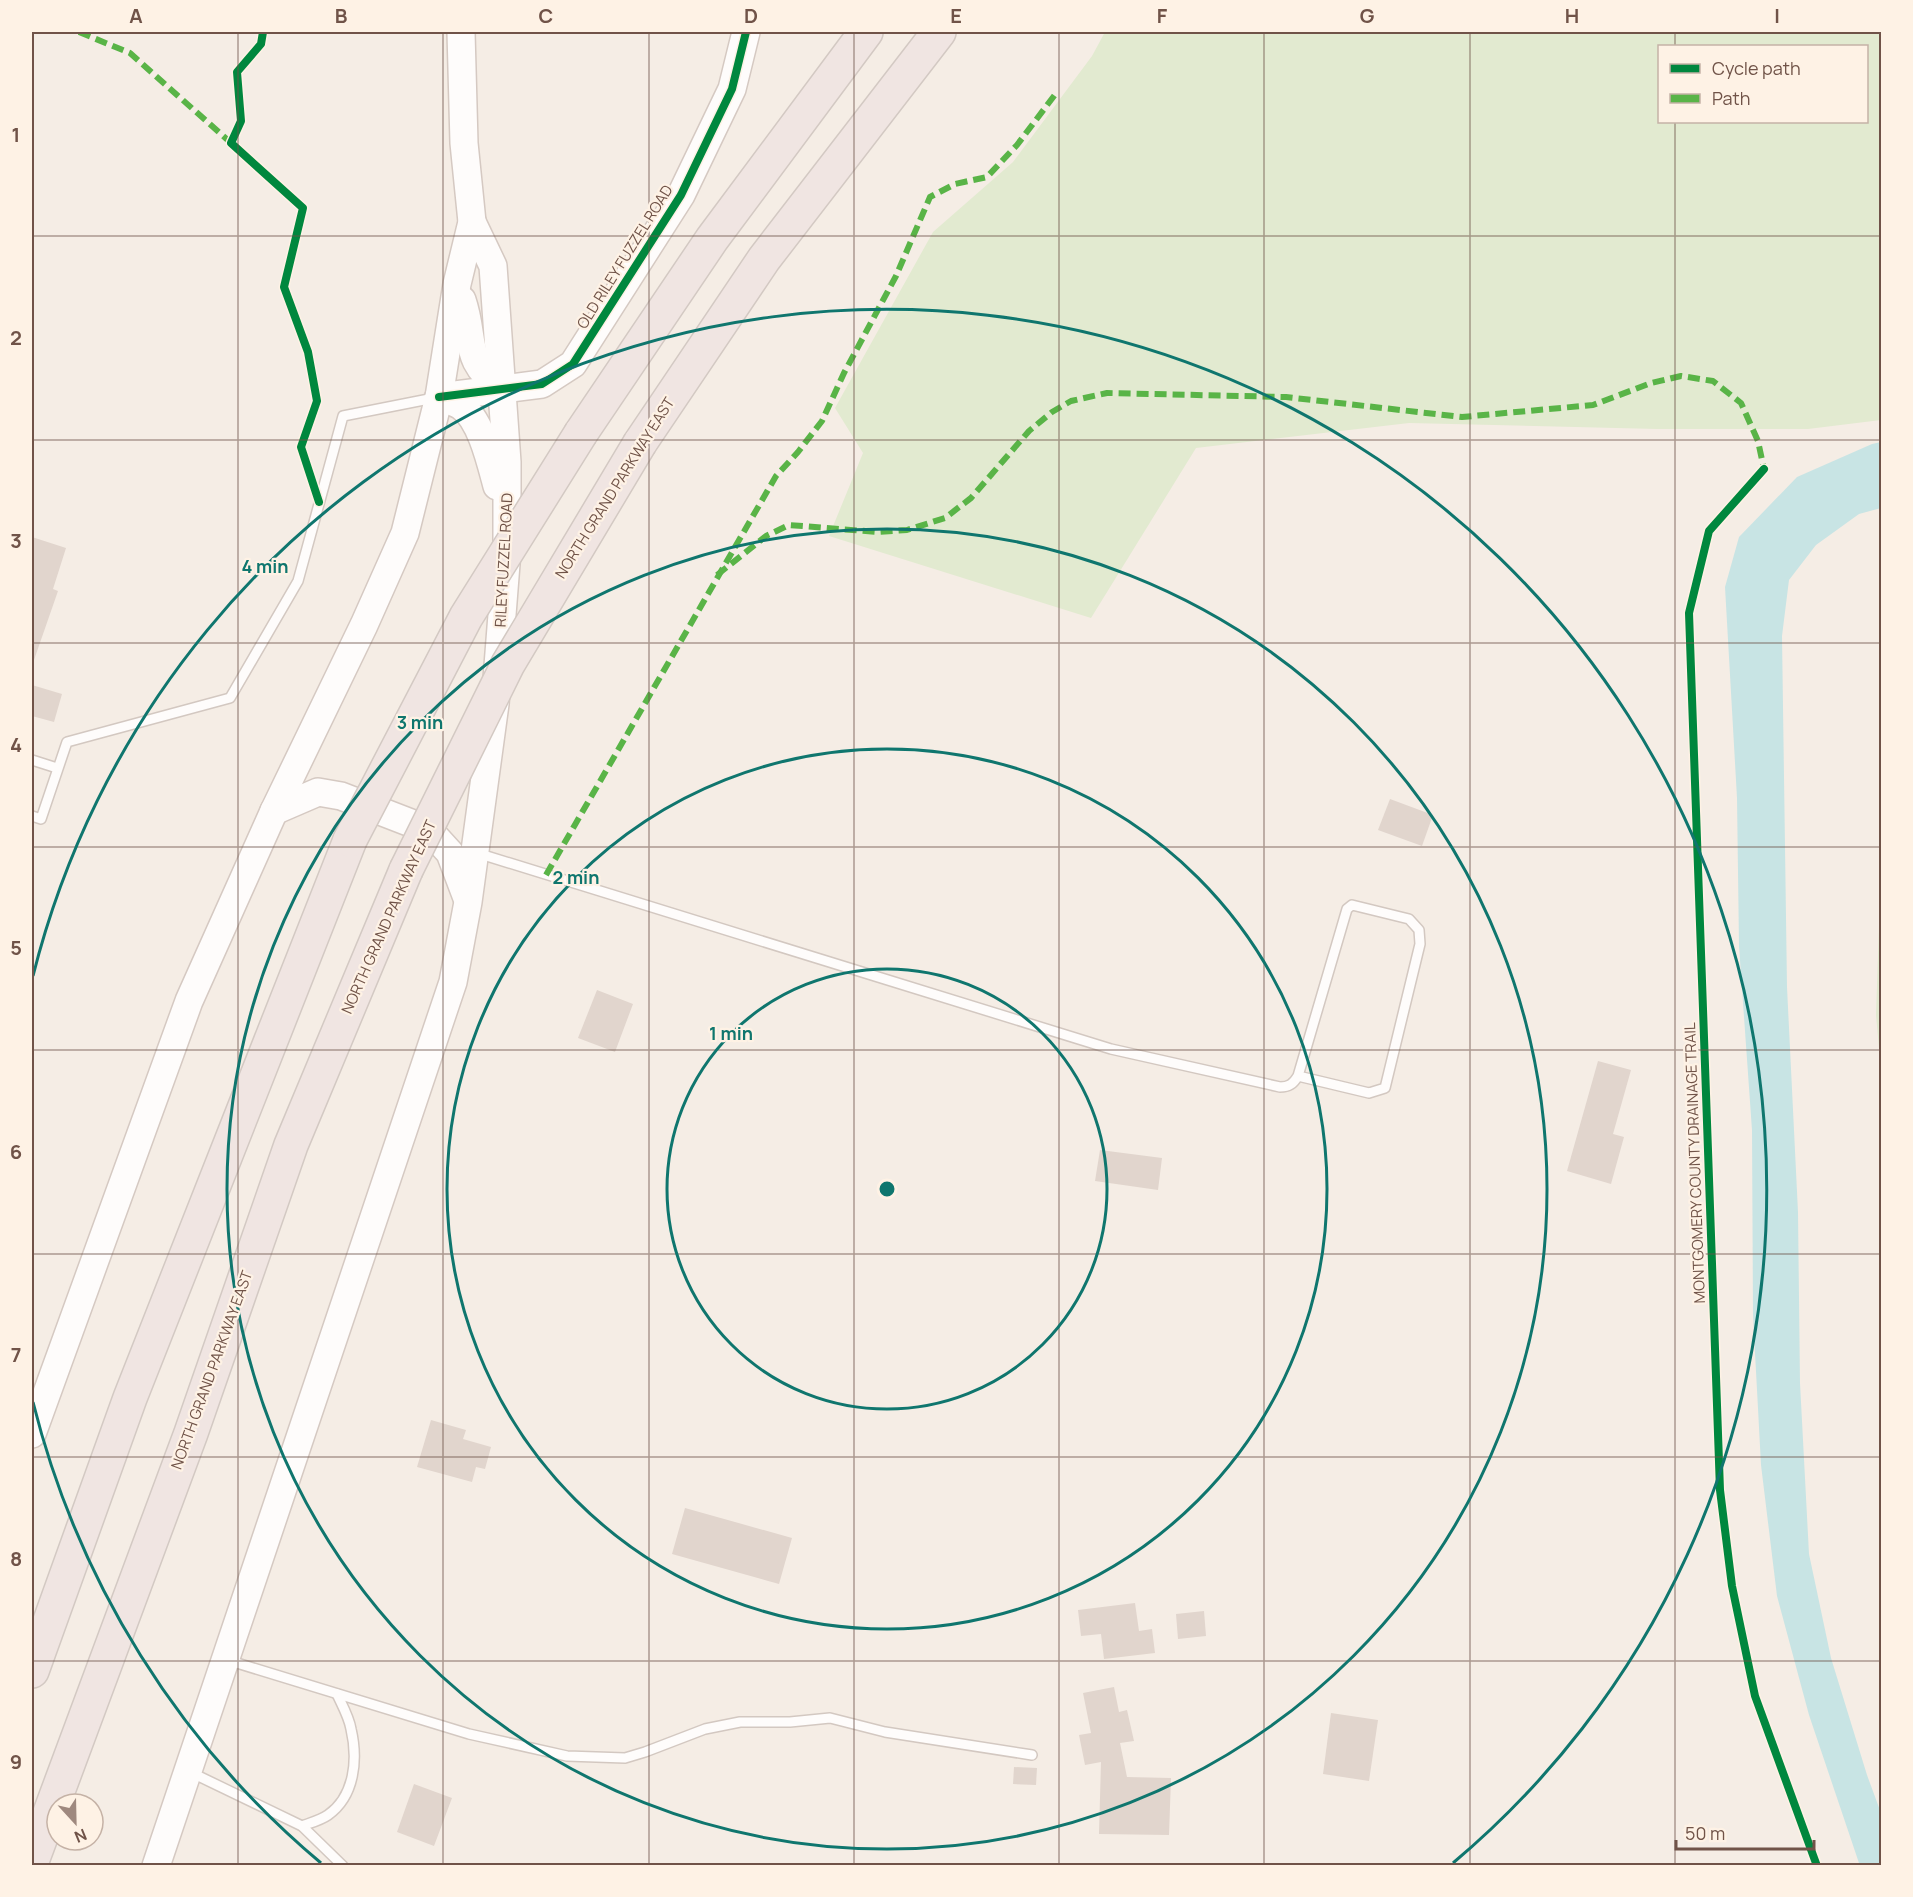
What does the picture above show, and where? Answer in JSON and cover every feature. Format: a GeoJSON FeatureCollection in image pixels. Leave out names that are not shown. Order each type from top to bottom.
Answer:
{"type":"FeatureCollection","features":[{"type":"Feature","properties":{"kind":"highway"},"geometry":{"type":"LineString","coordinates":[[32,1671],[135,1387],[350,840],[466,617],[581,433],[712,238],[867,32]]}},
{"type":"Feature","properties":{"kind":"highway","name":"NORTH GRAND PARKWAY EAST"},"geometry":{"type":"LineString","coordinates":[[32,1861],[191,1434],[291,1145],[406,870],[508,664],[640,443],[764,259],[939,32]]}},
{"type":"Feature","properties":{"kind":"highway"},"geometry":{"type":"LineString","coordinates":[[32,1632],[79,1538]]}},
{"type":"Feature","properties":{"kind":"highway"},"geometry":{"type":"LineString","coordinates":[[35,1866],[43,1830]]}},
{"type":"Feature","properties":{"kind":"main road","name":"RILEY FUZZEL ROAD"},"geometry":{"type":"LineString","coordinates":[[274,811],[364,625],[405,533],[439,397],[457,284],[472,222],[464,143],[461,32]]}},
{"type":"Feature","properties":{"kind":"main road","name":"OLD RILEY FUZZEL ROAD"},"geometry":{"type":"LineString","coordinates":[[439,397],[542,384],[573,364],[681,195],[732,89],[746,32]]}},
{"type":"Feature","properties":{"kind":"main road","name":"RILEY FUZZEL ROAD"},"geometry":{"type":"LineString","coordinates":[[468,902],[495,704],[507,534],[507,462],[493,266],[472,222]]}},
{"type":"Feature","properties":{"kind":"main road"},"geometry":{"type":"LineString","coordinates":[[457,284],[465,309],[471,350],[476,363],[487,378],[503,390]]}},
{"type":"Feature","properties":{"kind":"main road"},"geometry":{"type":"LineString","coordinates":[[439,397],[462,407],[476,424],[498,487],[507,534]]}},
{"type":"Feature","properties":{"kind":"main road"},"geometry":{"type":"LineString","coordinates":[[32,1434],[189,1001],[274,811],[318,792],[341,796],[429,830],[450,853],[468,902],[453,982],[156,1866]]}},
{"type":"Feature","properties":{"kind":"lane"},"geometry":{"type":"LineString","coordinates":[[32,816],[41,819],[67,742],[230,698],[298,581],[342,416],[439,397]]}},
{"type":"Feature","properties":{"kind":"lane"},"geometry":{"type":"LineString","coordinates":[[32,760],[57,768]]}},
{"type":"Feature","properties":{"kind":"lane"},"geometry":{"type":"LineString","coordinates":[[475,852],[1111,1049],[1280,1087],[1287,1087],[1294,1083],[1298,1076],[1347,909],[1352,905],[1409,919],[1419,930],[1420,944],[1385,1088],[1369,1093],[1298,1076]]}},
{"type":"Feature","properties":{"kind":"lane"},"geometry":{"type":"LineString","coordinates":[[225,1660],[469,1734],[567,1756],[625,1758],[705,1729],[740,1722],[790,1722],[830,1718],[885,1732],[1032,1755]]}},
{"type":"Feature","properties":{"kind":"lane"},"geometry":{"type":"LineString","coordinates":[[302,1826],[328,1815],[346,1798],[353,1775],[355,1749],[351,1727],[337,1694]]}},
{"type":"Feature","properties":{"kind":"lane"},"geometry":{"type":"LineString","coordinates":[[187,1771],[302,1826],[344,1866]]}},
{"type":"Feature","properties":{"kind":"green space"},"geometry":{"type":"Polygon","coordinates":[[[1105,32],[1881,32],[1881,420],[1808,429],[1657,429],[1409,423],[1196,448],[1091,618],[829,536],[863,453],[835,408],[933,232],[1013,162],[1092,56],[1105,32]]]}},
{"type":"Feature","properties":{"kind":"green space"},"geometry":{"type":"Polygon","coordinates":[[[1882,866],[1881,1070],[1876,1015],[1882,866]]]}},
{"type":"Feature","properties":{"kind":"water"},"geometry":{"type":"Polygon","coordinates":[[[1881,442],[1881,508],[1859,514],[1816,545],[1789,580],[1782,636],[1787,987],[1798,1212],[1800,1383],[1809,1554],[1831,1658],[1881,1813],[1881,1865],[1860,1866],[1809,1715],[1777,1596],[1761,1465],[1753,1315],[1752,1130],[1739,946],[1737,798],[1725,587],[1739,537],[1797,477],[1881,442]]]}},
{"type":"Feature","properties":{"kind":"building"},"geometry":{"type":"Polygon","coordinates":[[[32,537],[66,548],[53,589],[58,591],[34,660],[32,660],[32,537]]]}},
{"type":"Feature","properties":{"kind":"building"},"geometry":{"type":"Polygon","coordinates":[[[32,685],[62,694],[54,722],[32,716],[32,685]]]}},
{"type":"Feature","properties":{"kind":"building"},"geometry":{"type":"Polygon","coordinates":[[[1390,799],[1433,815],[1422,846],[1378,830],[1390,799]]]}},
{"type":"Feature","properties":{"kind":"building"},"geometry":{"type":"Polygon","coordinates":[[[597,990],[633,1004],[615,1052],[578,1038],[597,990]]]}},
{"type":"Feature","properties":{"kind":"building"},"geometry":{"type":"Polygon","coordinates":[[[1598,1061],[1631,1070],[1613,1134],[1624,1137],[1611,1184],[1567,1171],[1598,1061]]]}},
{"type":"Feature","properties":{"kind":"building"},"geometry":{"type":"Polygon","coordinates":[[[1100,1150],[1162,1158],[1158,1190],[1095,1181],[1100,1150]]]}},
{"type":"Feature","properties":{"kind":"building"},"geometry":{"type":"Polygon","coordinates":[[[431,1420],[466,1430],[463,1439],[491,1447],[485,1469],[476,1467],[472,1482],[417,1467],[431,1420]]]}},
{"type":"Feature","properties":{"kind":"building"},"geometry":{"type":"Polygon","coordinates":[[[685,1508],[792,1538],[779,1584],[672,1554],[685,1508]]]}},
{"type":"Feature","properties":{"kind":"building"},"geometry":{"type":"Polygon","coordinates":[[[1135,1603],[1139,1631],[1152,1629],[1155,1653],[1104,1659],[1101,1634],[1081,1636],[1078,1610],[1135,1603]]]}},
{"type":"Feature","properties":{"kind":"building"},"geometry":{"type":"Polygon","coordinates":[[[1204,1611],[1206,1636],[1178,1639],[1176,1614],[1204,1611]]]}},
{"type":"Feature","properties":{"kind":"building"},"geometry":{"type":"Polygon","coordinates":[[[1114,1687],[1119,1712],[1127,1710],[1134,1741],[1120,1743],[1127,1777],[1171,1778],[1169,1835],[1099,1834],[1101,1762],[1085,1765],[1079,1735],[1091,1733],[1083,1693],[1114,1687]]]}},
{"type":"Feature","properties":{"kind":"building"},"geometry":{"type":"Polygon","coordinates":[[[1331,1713],[1378,1720],[1369,1781],[1323,1774],[1331,1713]]]}},
{"type":"Feature","properties":{"kind":"building"},"geometry":{"type":"Polygon","coordinates":[[[1014,1767],[1037,1768],[1036,1785],[1013,1784],[1014,1767]]]}},
{"type":"Feature","properties":{"kind":"building"},"geometry":{"type":"Polygon","coordinates":[[[414,1784],[452,1798],[434,1846],[397,1832],[414,1784]]]}},
{"type":"Feature","properties":{"kind":"marked path"},"geometry":{"type":"LineString","coordinates":[[79,32],[130,53],[231,143]]}},
{"type":"Feature","properties":{"kind":"marked path"},"geometry":{"type":"LineString","coordinates":[[546,875],[776,476],[822,421],[844,373],[896,276],[930,197],[955,184],[987,177],[1017,145],[1057,92]]}},
{"type":"Feature","properties":{"kind":"marked path"},"geometry":{"type":"LineString","coordinates":[[717,575],[766,536],[789,525],[877,532],[907,530],[945,518],[971,498],[1029,431],[1052,412],[1071,401],[1107,393],[1286,397],[1462,417],[1593,405],[1651,383],[1681,376],[1713,381],[1741,403],[1758,441],[1764,469]]}},
{"type":"Feature","properties":{"kind":"cycle path"},"geometry":{"type":"LineString","coordinates":[[263,32],[261,44],[237,72],[241,121],[231,143],[303,208],[284,287],[308,352],[317,401],[301,447],[319,502]]}},
{"type":"Feature","properties":{"kind":"cycle path"},"geometry":{"type":"LineString","coordinates":[[439,397],[542,384],[573,364],[681,195],[732,89],[746,32]]}},
{"type":"Feature","properties":{"kind":"cycle path","name":"MONTGOMERY COUNTY DRAINAGE TRAIL"},"geometry":{"type":"LineString","coordinates":[[1764,469],[1709,531],[1689,613],[1720,1490],[1732,1586],[1755,1696],[1817,1866]]}}]}
